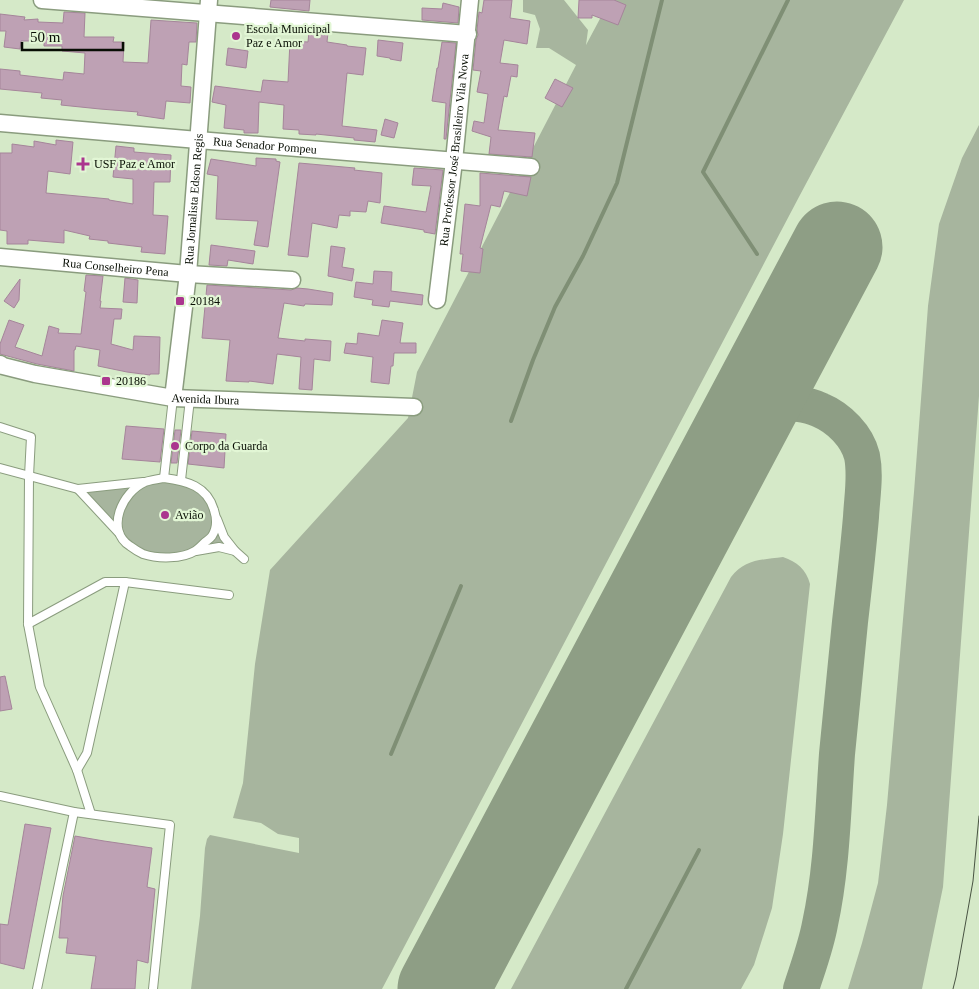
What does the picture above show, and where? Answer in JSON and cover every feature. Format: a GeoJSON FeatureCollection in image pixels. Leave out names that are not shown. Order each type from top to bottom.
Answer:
{"type":"FeatureCollection","features":[{"type":"Feature","properties":{"kind":"street"},"geometry":{"type":"LineString","coordinates":[[42,0],[209,6],[468,34]]}},
{"type":"Feature","properties":{"kind":"street","name":"Rua Professor José Brasileiro Vila Nova"},"geometry":{"type":"LineString","coordinates":[[437,300],[468,34],[470,0]]}},
{"type":"Feature","properties":{"kind":"street","name":"Rua Jornalista Edson Regis"},"geometry":{"type":"LineString","coordinates":[[173,398],[188,274],[209,6]]}},
{"type":"Feature","properties":{"kind":"street","name":"Rua Senador Pompeu"},"geometry":{"type":"LineString","coordinates":[[0,123],[531,167]]}},
{"type":"Feature","properties":{"kind":"street","name":"Rua Conselheiro Pena"},"geometry":{"type":"LineString","coordinates":[[0,256],[188,274],[292,280]]}},
{"type":"Feature","properties":{"kind":"street","name":"Avenida Ibura"},"geometry":{"type":"LineString","coordinates":[[0,364],[35,374],[173,398],[414,407]]}},
{"type":"Feature","properties":{"kind":"lane"},"geometry":{"type":"LineString","coordinates":[[164,478],[173,398]]}},
{"type":"Feature","properties":{"kind":"lane"},"geometry":{"type":"LineString","coordinates":[[181,480],[190,399]]}},
{"type":"Feature","properties":{"kind":"lane"},"geometry":{"type":"LineString","coordinates":[[0,427],[31,437],[28,624],[40,687],[76,770],[91,814]]}},
{"type":"Feature","properties":{"kind":"lane"},"geometry":{"type":"LineString","coordinates":[[0,468],[78,489],[145,482],[164,478],[181,480],[195,486],[211,502],[224,537],[244,559]]}},
{"type":"Feature","properties":{"kind":"lane"},"geometry":{"type":"LineString","coordinates":[[119,534],[118,514],[123,503],[132,492],[145,482]]}},
{"type":"Feature","properties":{"kind":"lane"},"geometry":{"type":"LineString","coordinates":[[78,489],[128,545],[143,554],[164,558],[178,557],[218,547],[235,551]]}},
{"type":"Feature","properties":{"kind":"lane"},"geometry":{"type":"LineString","coordinates":[[194,552],[212,536],[217,519]]}},
{"type":"Feature","properties":{"kind":"lane"},"geometry":{"type":"LineString","coordinates":[[28,624],[105,582],[125,582],[229,595]]}},
{"type":"Feature","properties":{"kind":"lane"},"geometry":{"type":"LineString","coordinates":[[76,770],[86,753],[125,582]]}},
{"type":"Feature","properties":{"kind":"lane"},"geometry":{"type":"LineString","coordinates":[[0,796],[74,812],[170,825],[153,989]]}},
{"type":"Feature","properties":{"kind":"lane"},"geometry":{"type":"LineString","coordinates":[[37,989],[74,812]]}},
{"type":"Feature","properties":{"kind":"green space"},"geometry":{"type":"Polygon","coordinates":[[[523,0],[564,0],[588,30],[586,45],[610,0],[904,0],[382,989],[191,989],[200,916],[205,848],[210,835],[299,853],[299,838],[278,834],[261,823],[233,818],[243,783],[255,664],[270,570],[408,418],[417,372],[576,65],[549,48],[536,48],[540,29],[535,15],[523,12],[523,0]]]}},
{"type":"Feature","properties":{"kind":"green space"},"geometry":{"type":"Polygon","coordinates":[[[979,125],[979,396],[943,887],[922,989],[848,989],[878,883],[887,805],[928,306],[939,224],[962,158],[979,125]]]}},
{"type":"Feature","properties":{"kind":"green space"},"geometry":{"type":"Polygon","coordinates":[[[164,478],[203,492],[235,551],[219,547],[164,558],[128,545],[78,489],[164,478]]]}},
{"type":"Feature","properties":{"kind":"green space"},"geometry":{"type":"Polygon","coordinates":[[[783,557],[793,561],[800,567],[806,574],[810,584],[783,834],[772,908],[754,965],[741,989],[511,989],[731,577],[736,571],[754,561],[783,557]]]}},
{"type":"Feature","properties":{"kind":"building"},"geometry":{"type":"Polygon","coordinates":[[[271,0],[310,0],[309,11],[270,7],[271,0]]]}},
{"type":"Feature","properties":{"kind":"building"},"geometry":{"type":"Polygon","coordinates":[[[484,0],[512,0],[510,18],[530,21],[527,44],[504,40],[500,63],[518,65],[517,77],[511,76],[507,97],[504,96],[498,130],[535,133],[532,157],[489,154],[491,137],[472,131],[474,121],[484,123],[488,94],[477,92],[481,71],[473,70],[479,12],[482,13],[484,0]]]}},
{"type":"Feature","properties":{"kind":"building"},"geometry":{"type":"Polygon","coordinates":[[[579,0],[614,0],[626,5],[618,25],[592,15],[592,18],[578,18],[579,0]]]}},
{"type":"Feature","properties":{"kind":"building"},"geometry":{"type":"Polygon","coordinates":[[[443,3],[459,7],[458,23],[422,20],[422,8],[442,9],[443,3]]]}},
{"type":"Feature","properties":{"kind":"building"},"geometry":{"type":"Polygon","coordinates":[[[64,12],[85,13],[84,37],[114,37],[113,42],[124,42],[123,62],[148,63],[151,20],[197,23],[196,42],[189,42],[187,65],[182,64],[181,86],[191,87],[190,103],[166,101],[164,119],[137,115],[138,112],[61,105],[62,100],[41,98],[42,93],[0,89],[0,69],[20,71],[20,75],[63,80],[64,72],[84,74],[85,53],[62,51],[62,46],[44,46],[44,41],[21,41],[20,49],[4,47],[6,31],[0,31],[0,14],[25,17],[24,20],[38,19],[38,22],[63,23],[64,12]]]}},
{"type":"Feature","properties":{"kind":"building"},"geometry":{"type":"Polygon","coordinates":[[[309,31],[328,33],[327,42],[366,48],[363,75],[347,73],[342,126],[377,130],[375,142],[316,134],[299,134],[299,130],[283,129],[284,105],[259,102],[258,133],[244,133],[244,130],[224,128],[226,105],[212,102],[215,86],[261,92],[263,80],[288,82],[290,41],[308,42],[309,31]]]}},
{"type":"Feature","properties":{"kind":"building"},"geometry":{"type":"Polygon","coordinates":[[[378,40],[403,43],[401,61],[377,56],[378,40]]]}},
{"type":"Feature","properties":{"kind":"building"},"geometry":{"type":"Polygon","coordinates":[[[442,42],[456,43],[446,139],[444,139],[446,103],[432,101],[442,42]]]}},
{"type":"Feature","properties":{"kind":"building"},"geometry":{"type":"Polygon","coordinates":[[[228,48],[248,51],[246,68],[226,65],[228,48]]]}},
{"type":"Feature","properties":{"kind":"building"},"geometry":{"type":"Polygon","coordinates":[[[555,79],[573,88],[562,107],[545,98],[555,79]]]}},
{"type":"Feature","properties":{"kind":"building"},"geometry":{"type":"Polygon","coordinates":[[[385,119],[398,123],[394,138],[381,135],[385,119]]]}},
{"type":"Feature","properties":{"kind":"building"},"geometry":{"type":"Polygon","coordinates":[[[56,140],[73,142],[70,174],[48,171],[46,193],[109,199],[133,204],[133,179],[113,177],[116,146],[134,148],[134,152],[171,155],[170,182],[154,182],[153,215],[168,216],[165,254],[141,252],[142,247],[89,239],[90,236],[64,230],[64,243],[28,240],[28,244],[7,244],[7,231],[0,230],[0,153],[12,153],[12,144],[34,147],[34,141],[56,145],[56,140]]]}},
{"type":"Feature","properties":{"kind":"building"},"geometry":{"type":"Polygon","coordinates":[[[256,158],[276,159],[276,161],[280,162],[268,247],[254,245],[258,221],[216,219],[218,176],[207,174],[211,159],[256,166],[256,158]]]}},
{"type":"Feature","properties":{"kind":"building"},"geometry":{"type":"Polygon","coordinates":[[[299,163],[355,168],[354,170],[382,173],[380,203],[368,201],[366,212],[350,211],[350,216],[339,215],[337,228],[312,223],[308,257],[288,255],[299,163]]]}},
{"type":"Feature","properties":{"kind":"building"},"geometry":{"type":"Polygon","coordinates":[[[414,168],[443,170],[435,234],[424,232],[424,230],[381,223],[384,206],[426,212],[431,186],[412,185],[414,168]]]}},
{"type":"Feature","properties":{"kind":"building"},"geometry":{"type":"Polygon","coordinates":[[[480,173],[531,177],[527,196],[504,191],[500,207],[491,205],[480,248],[483,249],[480,273],[461,271],[463,254],[460,254],[465,204],[480,206],[480,173]]]}},
{"type":"Feature","properties":{"kind":"building"},"geometry":{"type":"Polygon","coordinates":[[[211,245],[255,251],[253,264],[228,260],[227,266],[209,265],[211,245]]]}},
{"type":"Feature","properties":{"kind":"building"},"geometry":{"type":"Polygon","coordinates":[[[331,246],[345,248],[342,267],[354,269],[352,281],[328,276],[331,246]]]}},
{"type":"Feature","properties":{"kind":"building"},"geometry":{"type":"Polygon","coordinates":[[[374,271],[392,272],[391,291],[423,295],[422,305],[390,301],[389,307],[372,305],[373,300],[354,297],[356,282],[373,284],[374,271]]]}},
{"type":"Feature","properties":{"kind":"building"},"geometry":{"type":"Polygon","coordinates":[[[86,275],[103,276],[100,308],[122,309],[121,319],[114,319],[111,344],[133,350],[134,336],[160,337],[159,374],[150,375],[127,372],[98,366],[100,350],[76,346],[74,350],[74,371],[0,354],[0,344],[9,320],[24,325],[15,347],[42,356],[49,326],[59,329],[58,333],[81,334],[86,275]]]}},
{"type":"Feature","properties":{"kind":"building"},"geometry":{"type":"Polygon","coordinates":[[[125,278],[138,280],[137,303],[123,302],[125,278]]]}},
{"type":"Feature","properties":{"kind":"building"},"geometry":{"type":"Polygon","coordinates":[[[20,279],[19,300],[14,308],[4,301],[20,279]]]}},
{"type":"Feature","properties":{"kind":"building"},"geometry":{"type":"Polygon","coordinates":[[[207,285],[291,290],[297,288],[333,293],[332,305],[305,304],[304,306],[284,303],[278,338],[331,341],[330,361],[314,359],[312,390],[299,389],[301,357],[277,354],[273,384],[226,381],[230,340],[202,338],[207,285]]]}},
{"type":"Feature","properties":{"kind":"building"},"geometry":{"type":"Polygon","coordinates":[[[382,320],[403,323],[400,343],[416,343],[416,353],[394,353],[389,384],[371,382],[373,357],[344,353],[346,343],[357,344],[358,333],[379,336],[382,320]]]}},
{"type":"Feature","properties":{"kind":"building"},"geometry":{"type":"Polygon","coordinates":[[[126,426],[164,429],[160,462],[122,459],[126,426]]]}},
{"type":"Feature","properties":{"kind":"building"},"geometry":{"type":"Polygon","coordinates":[[[175,430],[181,430],[177,463],[171,463],[175,430]]]}},
{"type":"Feature","properties":{"kind":"building"},"geometry":{"type":"Polygon","coordinates":[[[192,431],[226,434],[224,468],[188,464],[192,431]]]}},
{"type":"Feature","properties":{"kind":"building"},"geometry":{"type":"Polygon","coordinates":[[[5,676],[12,709],[0,711],[0,677],[5,676]]]}},
{"type":"Feature","properties":{"kind":"building"},"geometry":{"type":"Polygon","coordinates":[[[25,824],[51,828],[24,969],[0,963],[0,924],[8,925],[25,824]]]}},
{"type":"Feature","properties":{"kind":"building"},"geometry":{"type":"Polygon","coordinates":[[[75,836],[152,848],[147,887],[155,889],[148,963],[137,960],[135,989],[91,989],[96,956],[66,953],[68,938],[59,938],[63,896],[75,836]]]}},
{"type":"Feature","properties":{"kind":"waterway"},"geometry":{"type":"LineString","coordinates":[[511,421],[555,307],[583,256],[617,183],[662,0]]}},
{"type":"Feature","properties":{"kind":"waterway"},"geometry":{"type":"LineString","coordinates":[[757,254],[703,172],[788,0]]}},
{"type":"Feature","properties":{"kind":"waterway"},"geometry":{"type":"LineString","coordinates":[[391,754],[461,586]]}},
{"type":"Feature","properties":{"kind":"waterway"},"geometry":{"type":"LineString","coordinates":[[626,989],[699,850]]}},
{"type":"Feature","properties":{"kind":"taxiway"},"geometry":{"type":"LineString","coordinates":[[732,446],[745,428],[768,410],[779,406],[798,404],[818,409],[834,418],[852,435],[862,456],[864,479],[837,754],[832,839],[824,903],[812,956],[801,989]]}},
{"type":"Feature","properties":{"kind":"runway"},"geometry":{"type":"LineString","coordinates":[[443,989],[837,247]]}},
{"type":"Feature","properties":{"kind":"tram line"},"geometry":{"type":"LineString","coordinates":[[953,989],[973,881],[979,816]]}},
{"type":"Feature","properties":{"kind":"place","name":"Escola Municipal Paz e Amor"},"geometry":{"type":"Point","coordinates":[236,36]}},
{"type":"Feature","properties":{"kind":"place","name":"USF Paz e Amor"},"geometry":{"type":"Point","coordinates":[83,164]}},
{"type":"Feature","properties":{"kind":"place","name":"20184"},"geometry":{"type":"Point","coordinates":[180,301]}},
{"type":"Feature","properties":{"kind":"place","name":"20186"},"geometry":{"type":"Point","coordinates":[106,381]}},
{"type":"Feature","properties":{"kind":"place","name":"Corpo da Guarda"},"geometry":{"type":"Point","coordinates":[175,446]}},
{"type":"Feature","properties":{"kind":"place","name":"Avião"},"geometry":{"type":"Point","coordinates":[165,515]}}]}
